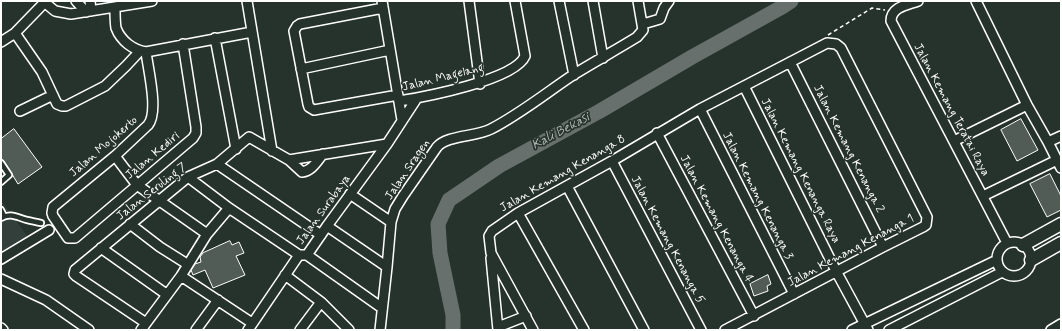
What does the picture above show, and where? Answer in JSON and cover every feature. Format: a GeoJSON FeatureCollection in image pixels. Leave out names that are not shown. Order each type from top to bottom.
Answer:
{"type":"FeatureCollection","features":[{"type":"Feature","properties":{"kind":"street"},"geometry":{"type":"LineString","coordinates":[[76,1],[89,12]]}},
{"type":"Feature","properties":{"kind":"street"},"geometry":{"type":"LineString","coordinates":[[89,12],[90,1]]}},
{"type":"Feature","properties":{"kind":"street"},"geometry":{"type":"LineString","coordinates":[[1,42],[15,33],[44,2],[55,10],[71,14],[152,1]]}},
{"type":"Feature","properties":{"kind":"street"},"geometry":{"type":"LineString","coordinates":[[247,1],[272,151]]}},
{"type":"Feature","properties":{"kind":"street"},"geometry":{"type":"LineString","coordinates":[[469,1],[480,84]]}},
{"type":"Feature","properties":{"kind":"street","name":"Jalan Magelang"},"geometry":{"type":"LineString","coordinates":[[301,69],[308,104],[309,107],[314,110],[398,98],[418,98],[480,84],[509,70],[524,59],[525,56],[515,1]]}},
{"type":"Feature","properties":{"kind":"street"},"geometry":{"type":"LineString","coordinates":[[559,1],[574,75]]}},
{"type":"Feature","properties":{"kind":"street"},"geometry":{"type":"LineString","coordinates":[[593,1],[603,58]]}},
{"type":"Feature","properties":{"kind":"street"},"geometry":{"type":"LineString","coordinates":[[638,1],[643,24],[660,19],[668,1]]}},
{"type":"Feature","properties":{"kind":"street"},"geometry":{"type":"LineString","coordinates":[[892,13],[897,9],[918,1]]}},
{"type":"Feature","properties":{"kind":"street"},"geometry":{"type":"LineString","coordinates":[[976,1],[1027,105],[1059,164],[983,196]]}},
{"type":"Feature","properties":{"kind":"street"},"geometry":{"type":"LineString","coordinates":[[390,50],[301,69],[294,31],[297,26],[383,4],[402,120]]}},
{"type":"Feature","properties":{"kind":"street"},"geometry":{"type":"LineString","coordinates":[[115,8],[116,26],[119,33],[132,47],[143,51],[252,32]]}},
{"type":"Feature","properties":{"kind":"street","name":"Jalan Kemang Teratai Raya"},"geometry":{"type":"LineString","coordinates":[[892,13],[891,21],[1007,243]]}},
{"type":"Feature","properties":{"kind":"street","name":"Jalan Sragen"},"geometry":{"type":"LineString","coordinates":[[380,330],[391,222],[395,209],[440,144],[444,141],[475,135],[492,128],[545,96],[574,75],[636,37],[643,30],[643,24]]}},
{"type":"Feature","properties":{"kind":"street"},"geometry":{"type":"LineString","coordinates":[[15,33],[42,72],[59,106],[66,106],[109,82],[143,51]]}},
{"type":"Feature","properties":{"kind":"street"},"geometry":{"type":"LineString","coordinates":[[215,38],[236,149]]}},
{"type":"Feature","properties":{"kind":"street","name":"Jalan Kemang Kenanga 8"},"geometry":{"type":"LineString","coordinates":[[533,330],[491,253],[489,236],[492,232],[518,212],[612,161],[657,133],[827,43]]}},
{"type":"Feature","properties":{"kind":"street","name":"Jalan Kemang Kenanga 1"},"geometry":{"type":"LineString","coordinates":[[725,330],[754,316],[883,246],[926,225],[927,217],[841,48],[836,44],[827,43]]}},
{"type":"Feature","properties":{"kind":"street","name":"Jalan Kediri"},"geometry":{"type":"LineString","coordinates":[[75,238],[189,143],[196,133],[183,44]]}},
{"type":"Feature","properties":{"kind":"street","name":"Jalan Mojokerto"},"geometry":{"type":"LineString","coordinates":[[75,238],[68,238],[52,213],[53,207],[115,156],[152,120],[154,107],[143,51]]}},
{"type":"Feature","properties":{"kind":"street","name":"Jalan Kemang Kenanga 2"},"geometry":{"type":"LineString","coordinates":[[790,62],[883,246]]}},
{"type":"Feature","properties":{"kind":"street","name":"Jalan Kemang Kenanga Raya"},"geometry":{"type":"LineString","coordinates":[[744,86],[836,271],[866,327]]}},
{"type":"Feature","properties":{"kind":"street"},"geometry":{"type":"LineString","coordinates":[[20,112],[53,95]]}},
{"type":"Feature","properties":{"kind":"street","name":"Jalan Surabaya"},"geometry":{"type":"LineString","coordinates":[[250,327],[285,275],[321,235],[387,144],[418,98]]}},
{"type":"Feature","properties":{"kind":"street"},"geometry":{"type":"LineString","coordinates":[[954,142],[1027,105]]}},
{"type":"Feature","properties":{"kind":"street","name":"Jalan Kemang Kenanga 3"},"geometry":{"type":"LineString","coordinates":[[700,109],[794,294]]}},
{"type":"Feature","properties":{"kind":"street"},"geometry":{"type":"LineString","coordinates":[[232,127],[289,160],[302,172],[307,172],[324,154]]}},
{"type":"Feature","properties":{"kind":"street","name":"Jalan Kemang Kenanga 4"},"geometry":{"type":"LineString","coordinates":[[657,133],[754,316]]}},
{"type":"Feature","properties":{"kind":"street"},"geometry":{"type":"LineString","coordinates":[[1048,142],[1061,136]]}},
{"type":"Feature","properties":{"kind":"street","name":"Jalan Seruling 7"},"geometry":{"type":"LineString","coordinates":[[143,326],[76,276],[74,274],[75,270],[188,177],[217,164],[249,137]]}},
{"type":"Feature","properties":{"kind":"street"},"geometry":{"type":"LineString","coordinates":[[289,160],[387,144]]}},
{"type":"Feature","properties":{"kind":"street"},"geometry":{"type":"LineString","coordinates":[[115,156],[137,185],[207,234]]}},
{"type":"Feature","properties":{"kind":"street","name":"Jalan Kemang Kenanga 5"},"geometry":{"type":"LineString","coordinates":[[612,161],[701,330]]}},
{"type":"Feature","properties":{"kind":"street"},"geometry":{"type":"LineString","coordinates":[[217,164],[321,235]]}},
{"type":"Feature","properties":{"kind":"street"},"geometry":{"type":"LineString","coordinates":[[188,177],[229,208],[382,308]]}},
{"type":"Feature","properties":{"kind":"street"},"geometry":{"type":"LineString","coordinates":[[567,186],[644,330]]}},
{"type":"Feature","properties":{"kind":"street"},"geometry":{"type":"LineString","coordinates":[[350,194],[391,222]]}},
{"type":"Feature","properties":{"kind":"street"},"geometry":{"type":"LineString","coordinates":[[143,326],[181,276],[187,264],[207,234],[229,208]]}},
{"type":"Feature","properties":{"kind":"street"},"geometry":{"type":"LineString","coordinates":[[518,212],[584,330]]}},
{"type":"Feature","properties":{"kind":"street"},"geometry":{"type":"LineString","coordinates":[[130,224],[160,247],[187,264]]}},
{"type":"Feature","properties":{"kind":"street"},"geometry":{"type":"LineString","coordinates":[[1023,245],[1061,224]]}},
{"type":"Feature","properties":{"kind":"street"},"geometry":{"type":"LineString","coordinates":[[327,226],[387,267]]}},
{"type":"Feature","properties":{"kind":"street"},"geometry":{"type":"LineString","coordinates":[[1,259],[49,230]]}},
{"type":"Feature","properties":{"kind":"street"},"geometry":{"type":"LineString","coordinates":[[1013,242],[1023,245],[1030,254],[1031,260],[1029,266],[1026,271],[1020,275],[1008,275],[1002,272],[999,268],[997,260],[1000,250],[1007,243],[1013,242]]}},
{"type":"Feature","properties":{"kind":"street"},"geometry":{"type":"LineString","coordinates":[[1031,260],[1061,243]]}},
{"type":"Feature","properties":{"kind":"street"},"geometry":{"type":"LineString","coordinates":[[101,248],[166,294]]}},
{"type":"Feature","properties":{"kind":"street"},"geometry":{"type":"LineString","coordinates":[[491,253],[498,329],[526,316]]}},
{"type":"Feature","properties":{"kind":"street"},"geometry":{"type":"LineString","coordinates":[[852,330],[866,327],[997,260]]}},
{"type":"Feature","properties":{"kind":"street"},"geometry":{"type":"LineString","coordinates":[[889,330],[1002,272]]}},
{"type":"Feature","properties":{"kind":"street"},"geometry":{"type":"LineString","coordinates":[[285,275],[321,302],[350,330]]}},
{"type":"Feature","properties":{"kind":"street"},"geometry":{"type":"LineString","coordinates":[[181,276],[218,300],[250,327]]}},
{"type":"Feature","properties":{"kind":"street"},"geometry":{"type":"LineString","coordinates":[[1,279],[46,300],[89,330]]}},
{"type":"Feature","properties":{"kind":"street"},"geometry":{"type":"LineString","coordinates":[[196,330],[218,300]]}},
{"type":"Feature","properties":{"kind":"street"},"geometry":{"type":"LineString","coordinates":[[300,330],[321,302]]}},
{"type":"Feature","properties":{"kind":"street"},"geometry":{"type":"LineString","coordinates":[[1051,330],[1061,324]]}},
{"type":"Feature","properties":{"kind":"lane"},"geometry":{"type":"LineString","coordinates":[[1,163],[9,175],[1,182]]}},
{"type":"Feature","properties":{"kind":"lane"},"geometry":{"type":"LineString","coordinates":[[1,210],[3,217],[15,215],[25,220],[41,223]]}},
{"type":"Feature","properties":{"kind":"path"},"geometry":{"type":"LineString","coordinates":[[827,43],[828,34],[872,8],[892,13]]}},
{"type":"Feature","properties":{"kind":"shaded area"},"geometry":{"type":"Polygon","coordinates":[[[1,200],[30,240],[5,259],[1,265],[1,200]]]}},
{"type":"Feature","properties":{"kind":"building"},"geometry":{"type":"Polygon","coordinates":[[[1021,119],[1038,150],[1017,161],[1001,130],[1021,119]]]}},
{"type":"Feature","properties":{"kind":"building"},"geometry":{"type":"Polygon","coordinates":[[[14,129],[42,167],[18,184],[4,161],[1,159],[1,139],[14,129]]]}},
{"type":"Feature","properties":{"kind":"building"},"geometry":{"type":"Polygon","coordinates":[[[1050,174],[1061,196],[1061,210],[1047,217],[1030,184],[1050,174]]]}},
{"type":"Feature","properties":{"kind":"building"},"geometry":{"type":"Polygon","coordinates":[[[230,241],[232,245],[239,242],[244,253],[236,256],[245,275],[213,288],[205,270],[193,275],[191,270],[195,264],[201,262],[200,257],[203,253],[230,241]]]}},
{"type":"Feature","properties":{"kind":"building"},"geometry":{"type":"Polygon","coordinates":[[[768,275],[771,284],[767,286],[768,291],[754,296],[750,284],[768,275]]]}},
{"type":"Feature","properties":{"kind":"waterway","name":"Kali Bekasi"},"geometry":{"type":"LineString","coordinates":[[453,330],[453,315],[440,253],[438,224],[449,200],[499,166],[600,111],[791,1]]}}]}
